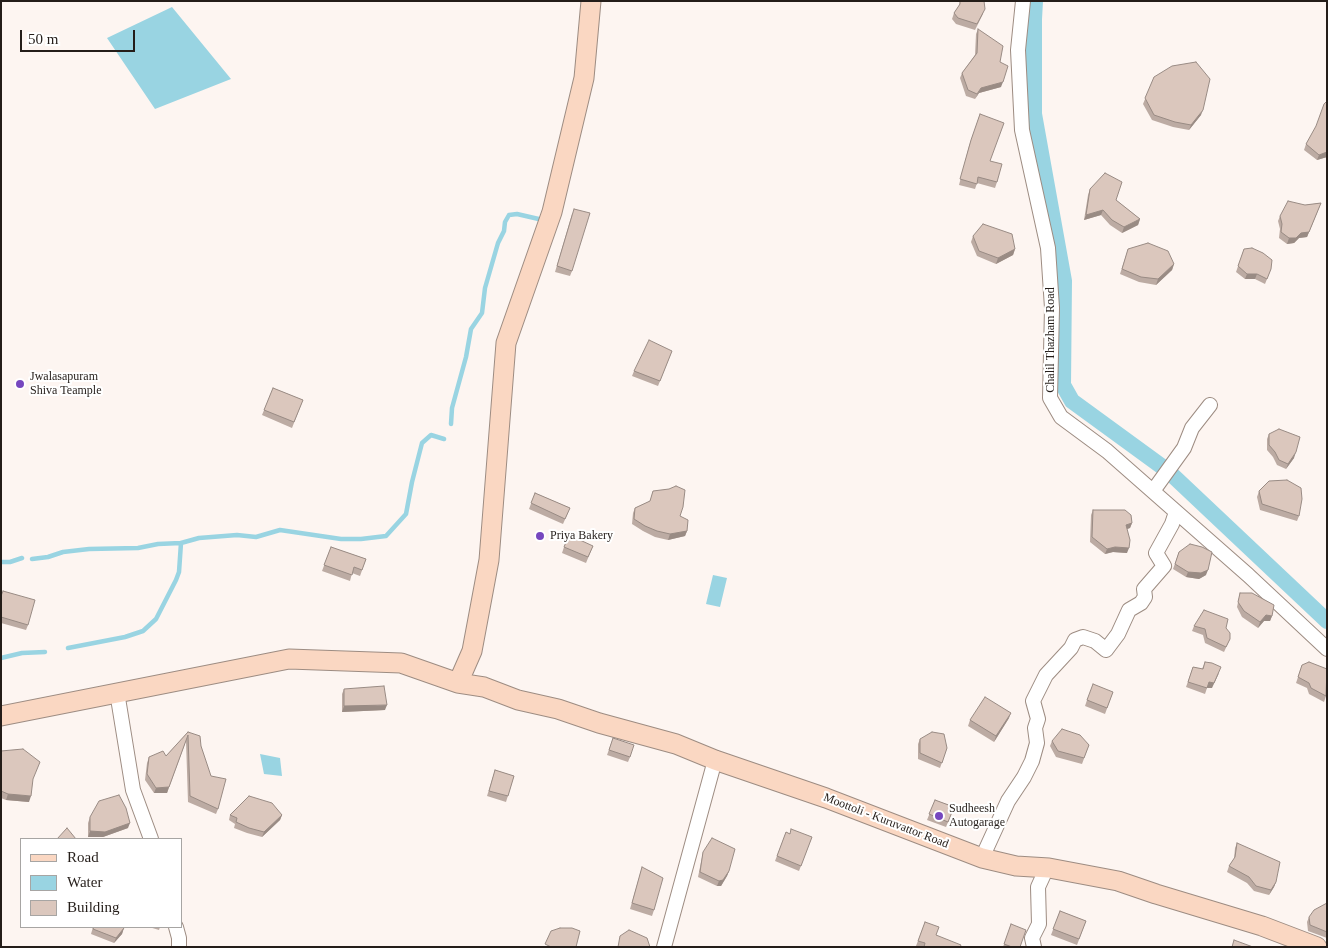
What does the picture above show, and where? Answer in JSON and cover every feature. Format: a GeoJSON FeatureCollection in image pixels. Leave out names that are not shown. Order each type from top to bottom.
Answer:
{"type":"FeatureCollection","features":[{"type":"Feature","properties":{"kind":"main road"},"geometry":{"type":"LineString","coordinates":[[458,683],[472,651],[489,560],[506,343],[552,212],[584,78],[590,1]]}},
{"type":"Feature","properties":{"kind":"main road","name":"Moottoli - Kuruvattor Road"},"geometry":{"type":"LineString","coordinates":[[1,716],[289,659],[401,663],[458,683],[484,687],[518,700],[558,709],[599,723],[676,744],[714,760],[826,798],[982,858],[1016,866],[1042,868],[1118,881],[1262,926],[1317,947]]}},
{"type":"Feature","properties":{"kind":"street","name":"Chalil Thazham Road"},"geometry":{"type":"LineString","coordinates":[[1023,1],[1018,50],[1022,130],[1048,248],[1052,308],[1050,398],[1061,417],[1107,451],[1153,491],[1248,575],[1327,649]]}},
{"type":"Feature","properties":{"kind":"street"},"geometry":{"type":"LineString","coordinates":[[1153,491],[1184,448],[1192,428],[1210,406]]}},
{"type":"Feature","properties":{"kind":"street"},"geometry":{"type":"LineString","coordinates":[[982,858],[1008,801],[1032,761],[1038,743],[1035,728],[1038,718],[1033,701],[1046,675],[1071,648],[1075,640],[1083,637],[1095,641],[1106,650],[1118,634],[1129,610],[1142,603],[1145,597],[1144,589],[1164,566],[1156,553],[1172,524],[1176,512]]}},
{"type":"Feature","properties":{"kind":"street"},"geometry":{"type":"LineString","coordinates":[[117,692],[132,790],[151,838]]}},
{"type":"Feature","properties":{"kind":"street"},"geometry":{"type":"LineString","coordinates":[[664,947],[714,760]]}},
{"type":"Feature","properties":{"kind":"street"},"geometry":{"type":"LineString","coordinates":[[1034,947],[1032,938],[1039,924],[1038,887],[1044,874],[1042,868]]}},
{"type":"Feature","properties":{"kind":"street"},"geometry":{"type":"LineString","coordinates":[[176,928],[179,947]]}},
{"type":"Feature","properties":{"kind":"water"},"geometry":{"type":"Polygon","coordinates":[[[172,7],[231,79],[155,109],[107,38],[172,7]]]}},
{"type":"Feature","properties":{"kind":"water"},"geometry":{"type":"Polygon","coordinates":[[[713,575],[727,578],[720,607],[706,604],[713,575]]]}},
{"type":"Feature","properties":{"kind":"water"},"geometry":{"type":"Polygon","coordinates":[[[260,754],[280,758],[282,776],[264,774],[260,754]]]}},
{"type":"Feature","properties":{"kind":"building"},"geometry":{"type":"Polygon","coordinates":[[[960,1],[984,1],[985,9],[977,24],[958,18],[954,13],[960,1]]]}},
{"type":"Feature","properties":{"kind":"building"},"geometry":{"type":"Polygon","coordinates":[[[978,29],[1003,46],[1000,62],[1008,66],[1003,82],[981,88],[977,94],[968,90],[962,73],[977,53],[978,29]]]}},
{"type":"Feature","properties":{"kind":"building"},"geometry":{"type":"Polygon","coordinates":[[[1196,62],[1210,79],[1203,110],[1191,125],[1154,115],[1145,98],[1154,77],[1172,66],[1196,62]]]}},
{"type":"Feature","properties":{"kind":"building"},"geometry":{"type":"Polygon","coordinates":[[[1327,101],[1327,152],[1319,155],[1306,144],[1327,101]]]}},
{"type":"Feature","properties":{"kind":"building"},"geometry":{"type":"Polygon","coordinates":[[[980,114],[1004,123],[990,161],[1002,164],[997,182],[978,177],[977,184],[960,179],[980,114]]]}},
{"type":"Feature","properties":{"kind":"building"},"geometry":{"type":"Polygon","coordinates":[[[1105,173],[1122,182],[1116,200],[1140,219],[1124,227],[1112,220],[1103,210],[1086,215],[1090,189],[1105,173]]]}},
{"type":"Feature","properties":{"kind":"building"},"geometry":{"type":"Polygon","coordinates":[[[1288,201],[1305,205],[1321,203],[1309,232],[1301,233],[1296,238],[1289,238],[1281,232],[1280,216],[1288,201]]]}},
{"type":"Feature","properties":{"kind":"building"},"geometry":{"type":"Polygon","coordinates":[[[574,209],[590,213],[572,271],[557,266],[574,209]]]}},
{"type":"Feature","properties":{"kind":"building"},"geometry":{"type":"Polygon","coordinates":[[[983,224],[1012,234],[1015,249],[998,258],[979,251],[973,236],[983,224]]]}},
{"type":"Feature","properties":{"kind":"building"},"geometry":{"type":"Polygon","coordinates":[[[1148,243],[1168,251],[1174,264],[1158,279],[1141,277],[1122,269],[1128,249],[1148,243]]]}},
{"type":"Feature","properties":{"kind":"building"},"geometry":{"type":"Polygon","coordinates":[[[1252,248],[1272,260],[1267,279],[1257,274],[1247,274],[1238,266],[1244,249],[1252,248]]]}},
{"type":"Feature","properties":{"kind":"building"},"geometry":{"type":"Polygon","coordinates":[[[649,340],[672,351],[660,381],[634,371],[649,340]]]}},
{"type":"Feature","properties":{"kind":"building"},"geometry":{"type":"Polygon","coordinates":[[[273,388],[303,400],[294,422],[264,410],[273,388]]]}},
{"type":"Feature","properties":{"kind":"building"},"geometry":{"type":"Polygon","coordinates":[[[1279,429],[1300,437],[1296,452],[1288,464],[1279,460],[1269,445],[1269,434],[1279,429]]]}},
{"type":"Feature","properties":{"kind":"building"},"geometry":{"type":"Polygon","coordinates":[[[1287,480],[1301,488],[1302,499],[1299,516],[1262,504],[1259,491],[1269,481],[1287,480]]]}},
{"type":"Feature","properties":{"kind":"building"},"geometry":{"type":"Polygon","coordinates":[[[676,486],[685,490],[680,516],[688,520],[687,531],[670,534],[645,526],[634,519],[635,508],[650,501],[653,491],[676,486]]]}},
{"type":"Feature","properties":{"kind":"building"},"geometry":{"type":"Polygon","coordinates":[[[535,493],[570,508],[565,519],[531,503],[535,493]]]}},
{"type":"Feature","properties":{"kind":"building"},"geometry":{"type":"Polygon","coordinates":[[[1093,510],[1125,510],[1131,515],[1132,523],[1126,525],[1130,540],[1129,548],[1115,547],[1107,549],[1092,537],[1093,510]]]}},
{"type":"Feature","properties":{"kind":"building"},"geometry":{"type":"Polygon","coordinates":[[[569,535],[593,546],[588,557],[564,547],[569,535]]]}},
{"type":"Feature","properties":{"kind":"building"},"geometry":{"type":"Polygon","coordinates":[[[1190,544],[1212,552],[1208,570],[1201,573],[1188,572],[1175,564],[1179,552],[1190,544]]]}},
{"type":"Feature","properties":{"kind":"building"},"geometry":{"type":"Polygon","coordinates":[[[331,547],[366,559],[362,570],[354,567],[352,575],[324,565],[331,547]]]}},
{"type":"Feature","properties":{"kind":"building"},"geometry":{"type":"Polygon","coordinates":[[[3,591],[35,600],[28,625],[1,617],[1,596],[3,591]]]}},
{"type":"Feature","properties":{"kind":"building"},"geometry":{"type":"Polygon","coordinates":[[[1240,593],[1252,593],[1274,605],[1272,616],[1266,615],[1260,622],[1244,611],[1238,602],[1240,593]]]}},
{"type":"Feature","properties":{"kind":"building"},"geometry":{"type":"Polygon","coordinates":[[[1204,610],[1228,619],[1226,628],[1230,633],[1230,639],[1226,647],[1207,638],[1205,629],[1194,626],[1204,610]]]}},
{"type":"Feature","properties":{"kind":"building"},"geometry":{"type":"Polygon","coordinates":[[[1205,662],[1221,667],[1214,683],[1209,682],[1207,688],[1188,682],[1193,667],[1203,669],[1205,662]]]}},
{"type":"Feature","properties":{"kind":"building"},"geometry":{"type":"Polygon","coordinates":[[[1309,662],[1327,669],[1326,696],[1311,688],[1309,683],[1298,677],[1302,665],[1309,662]]]}},
{"type":"Feature","properties":{"kind":"building"},"geometry":{"type":"Polygon","coordinates":[[[1093,684],[1113,692],[1107,708],[1087,700],[1093,684]]]}},
{"type":"Feature","properties":{"kind":"building"},"geometry":{"type":"Polygon","coordinates":[[[384,686],[387,705],[344,706],[344,689],[384,686]]]}},
{"type":"Feature","properties":{"kind":"building"},"geometry":{"type":"Polygon","coordinates":[[[985,697],[1011,713],[996,736],[970,720],[985,697]]]}},
{"type":"Feature","properties":{"kind":"building"},"geometry":{"type":"Polygon","coordinates":[[[1062,729],[1080,735],[1089,745],[1084,758],[1058,751],[1052,741],[1062,729]]]}},
{"type":"Feature","properties":{"kind":"building"},"geometry":{"type":"Polygon","coordinates":[[[188,732],[200,736],[201,746],[211,776],[226,779],[218,809],[190,796],[188,735],[169,787],[156,788],[147,774],[149,757],[163,751],[166,756],[188,732]]]}},
{"type":"Feature","properties":{"kind":"building"},"geometry":{"type":"Polygon","coordinates":[[[932,732],[944,734],[947,748],[942,763],[920,753],[920,739],[932,732]]]}},
{"type":"Feature","properties":{"kind":"building"},"geometry":{"type":"Polygon","coordinates":[[[613,738],[634,745],[630,757],[609,750],[613,738]]]}},
{"type":"Feature","properties":{"kind":"building"},"geometry":{"type":"Polygon","coordinates":[[[23,749],[40,762],[33,779],[31,796],[8,794],[1,791],[1,751],[23,749]]]}},
{"type":"Feature","properties":{"kind":"building"},"geometry":{"type":"Polygon","coordinates":[[[495,770],[514,776],[508,796],[489,791],[495,770]]]}},
{"type":"Feature","properties":{"kind":"building"},"geometry":{"type":"Polygon","coordinates":[[[119,795],[126,808],[130,823],[105,832],[90,831],[90,817],[99,801],[119,795]]]}},
{"type":"Feature","properties":{"kind":"building"},"geometry":{"type":"Polygon","coordinates":[[[249,796],[272,803],[282,815],[264,832],[236,822],[237,818],[230,815],[249,796]]]}},
{"type":"Feature","properties":{"kind":"building","name":"Sudheesh Autogarage"},"geometry":{"type":"Polygon","coordinates":[[[935,800],[954,807],[948,822],[929,814],[935,800]]]}},
{"type":"Feature","properties":{"kind":"building"},"geometry":{"type":"Polygon","coordinates":[[[67,828],[75,838],[58,838],[67,828]]]}},
{"type":"Feature","properties":{"kind":"building"},"geometry":{"type":"Polygon","coordinates":[[[791,829],[812,837],[801,866],[777,856],[786,832],[790,834],[791,829]]]}},
{"type":"Feature","properties":{"kind":"building"},"geometry":{"type":"Polygon","coordinates":[[[712,838],[735,849],[729,871],[723,880],[719,881],[700,872],[703,852],[712,838]]]}},
{"type":"Feature","properties":{"kind":"building"},"geometry":{"type":"Polygon","coordinates":[[[1237,843],[1280,862],[1276,882],[1271,890],[1256,886],[1249,877],[1229,866],[1235,857],[1237,843]]]}},
{"type":"Feature","properties":{"kind":"building"},"geometry":{"type":"Polygon","coordinates":[[[642,867],[663,878],[654,910],[632,903],[642,867]]]}},
{"type":"Feature","properties":{"kind":"building"},"geometry":{"type":"Polygon","coordinates":[[[1327,903],[1327,932],[1310,925],[1309,917],[1314,910],[1327,903]]]}},
{"type":"Feature","properties":{"kind":"building"},"geometry":{"type":"Polygon","coordinates":[[[1060,911],[1086,921],[1079,939],[1053,929],[1060,911]]]}},
{"type":"Feature","properties":{"kind":"building"},"geometry":{"type":"Polygon","coordinates":[[[925,922],[939,927],[936,935],[961,945],[960,947],[924,947],[925,943],[918,941],[925,922]]]}},
{"type":"Feature","properties":{"kind":"building"},"geometry":{"type":"Polygon","coordinates":[[[1011,924],[1026,930],[1020,947],[1004,944],[1011,924]]]}},
{"type":"Feature","properties":{"kind":"building"},"geometry":{"type":"Polygon","coordinates":[[[94,928],[124,928],[116,938],[94,928]]]}},
{"type":"Feature","properties":{"kind":"building"},"geometry":{"type":"Polygon","coordinates":[[[560,928],[572,928],[580,931],[576,947],[551,947],[545,944],[551,931],[560,928]]]}},
{"type":"Feature","properties":{"kind":"building"},"geometry":{"type":"Polygon","coordinates":[[[629,930],[647,938],[650,947],[618,947],[620,936],[629,930]]]}},
{"type":"Feature","properties":{"kind":"building"},"geometry":{"type":"Polygon","coordinates":[[[1234,940],[1253,947],[1232,947],[1234,940]]]}},
{"type":"Feature","properties":{"kind":"waterway"},"geometry":{"type":"LineString","coordinates":[[1035,1],[1034,114],[1064,281],[1063,385],[1072,401],[1168,471],[1327,621]]}},
{"type":"Feature","properties":{"kind":"waterway"},"geometry":{"type":"LineString","coordinates":[[451,424],[452,408],[466,357],[471,329],[482,313],[485,288],[498,243],[504,231],[505,222],[509,215],[517,214],[543,220]]}},
{"type":"Feature","properties":{"kind":"waterway"},"geometry":{"type":"LineString","coordinates":[[68,648],[125,637],[143,631],[156,619],[179,572],[181,543],[199,538],[237,535],[256,537],[280,530],[341,539],[386,536],[406,514],[422,443],[431,435],[444,439]]}},
{"type":"Feature","properties":{"kind":"waterway"},"geometry":{"type":"LineString","coordinates":[[32,559],[48,557],[63,552],[89,549],[138,548],[158,544],[181,543]]}},
{"type":"Feature","properties":{"kind":"waterway"},"geometry":{"type":"LineString","coordinates":[[1,562],[10,562],[22,558]]}},
{"type":"Feature","properties":{"kind":"waterway"},"geometry":{"type":"LineString","coordinates":[[1,658],[22,653],[45,652]]}},
{"type":"Feature","properties":{"kind":"place","name":"Jwalasapuram Shiva Teample"},"geometry":{"type":"Point","coordinates":[20,384]}},
{"type":"Feature","properties":{"kind":"place","name":"Priya Bakery"},"geometry":{"type":"Point","coordinates":[540,536]}},
{"type":"Feature","properties":{"kind":"place","name":"Sudheesh Autogarage"},"geometry":{"type":"Point","coordinates":[939,816]}}]}
